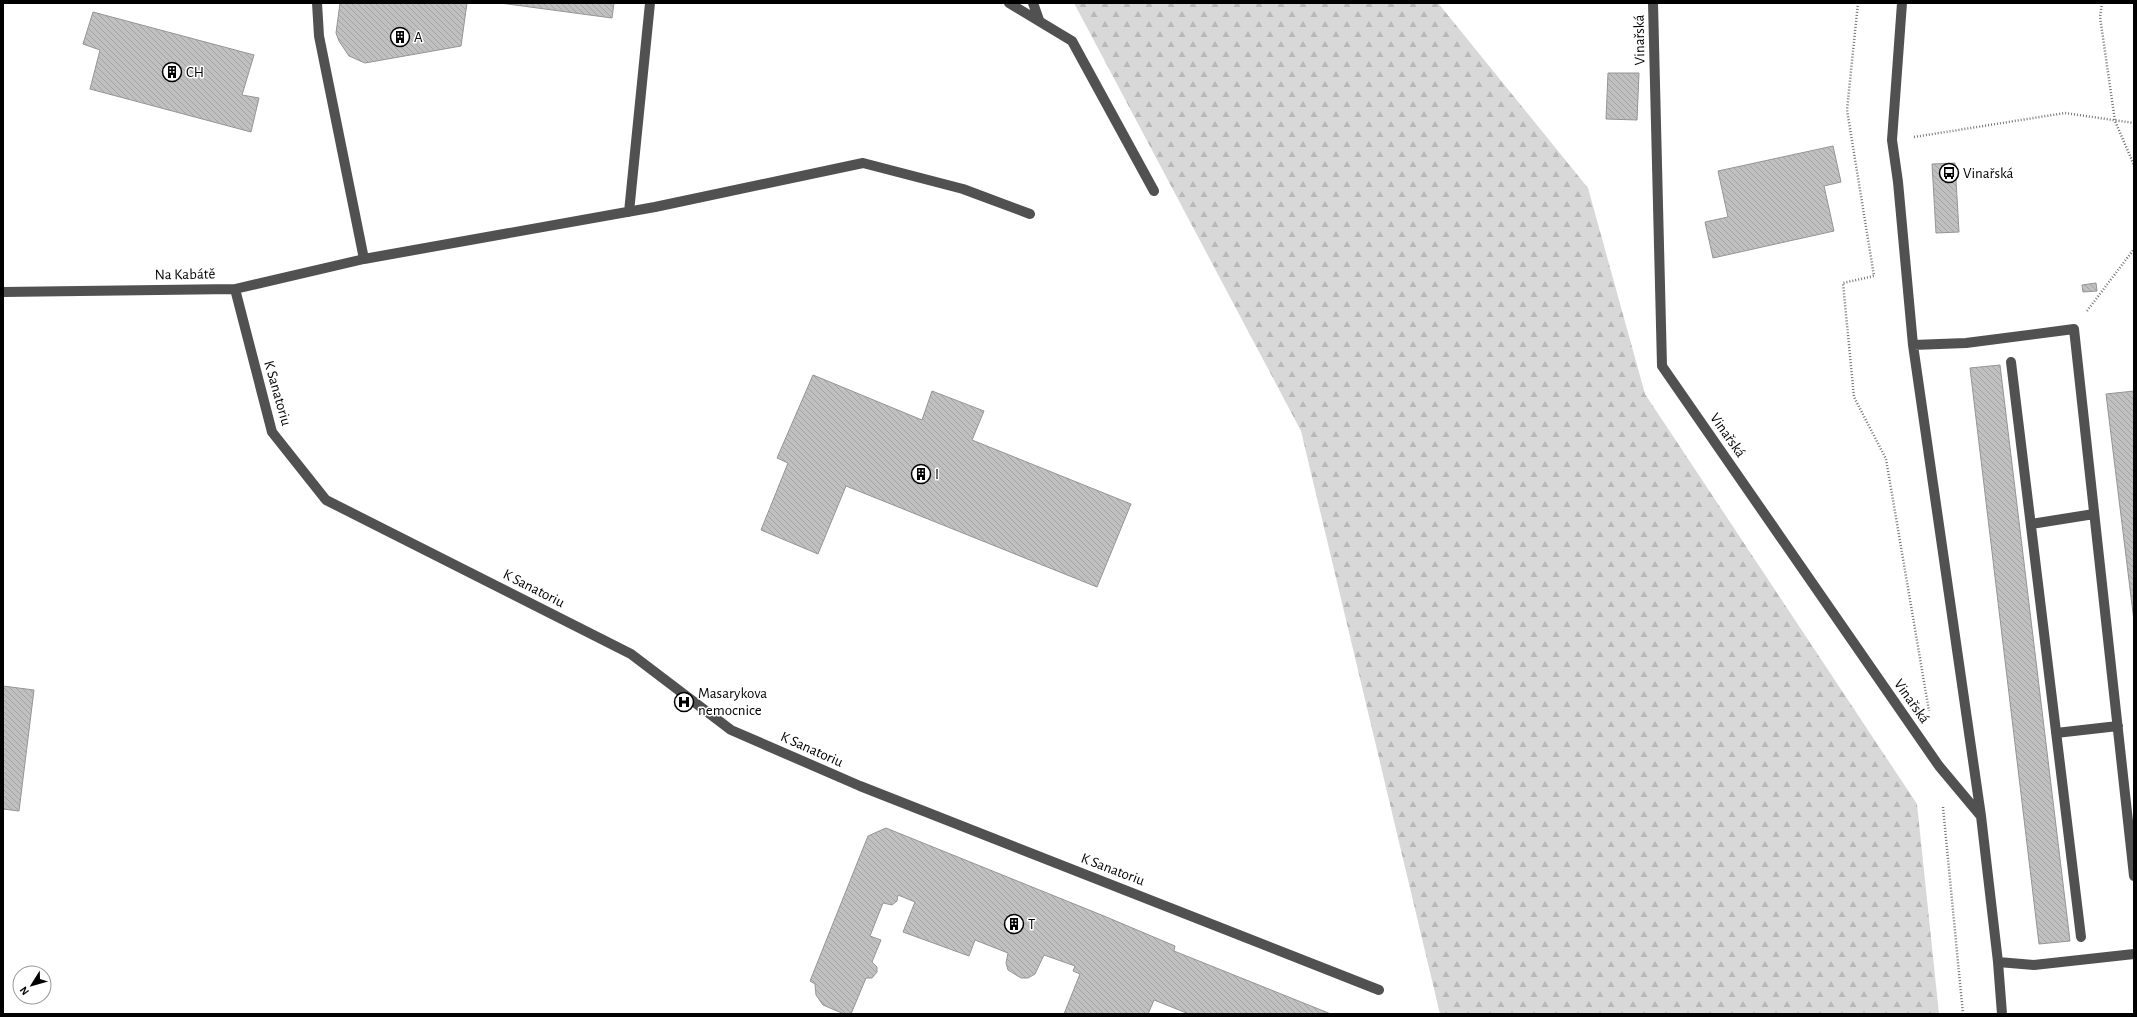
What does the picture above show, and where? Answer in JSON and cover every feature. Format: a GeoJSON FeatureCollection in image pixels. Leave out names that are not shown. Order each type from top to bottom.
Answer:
{"type":"FeatureCollection","features":[{"type":"Feature","properties":{"kind":"street"},"geometry":{"type":"LineString","coordinates":[[317,3],[319,36],[364,259]]}},
{"type":"Feature","properties":{"kind":"street"},"geometry":{"type":"LineString","coordinates":[[629,212],[650,3]]}},
{"type":"Feature","properties":{"kind":"street"},"geometry":{"type":"LineString","coordinates":[[1009,3],[1072,41],[1154,191]]}},
{"type":"Feature","properties":{"kind":"street"},"geometry":{"type":"LineString","coordinates":[[1033,3],[1039,20]]}},
{"type":"Feature","properties":{"kind":"street","name":"Vinařská"},"geometry":{"type":"LineString","coordinates":[[1653,3],[1662,366],[1938,766],[1980,816]]}},
{"type":"Feature","properties":{"kind":"street"},"geometry":{"type":"LineString","coordinates":[[1902,3],[1892,140],[1898,182],[1913,345],[1980,816],[1998,962],[2002,1014]]}},
{"type":"Feature","properties":{"kind":"street","name":"Na Kabátě"},"geometry":{"type":"LineString","coordinates":[[3,292],[234,289],[364,259],[629,212],[864,163],[963,189],[1030,214]]}},
{"type":"Feature","properties":{"kind":"street","name":"K Sanatoriu"},"geometry":{"type":"LineString","coordinates":[[234,289],[272,432],[326,500],[631,654],[731,730],[860,786],[1379,990]]}},
{"type":"Feature","properties":{"kind":"street"},"geometry":{"type":"LineString","coordinates":[[1913,345],[1966,343],[2074,329],[2134,876]]}},
{"type":"Feature","properties":{"kind":"street"},"geometry":{"type":"LineString","coordinates":[[2011,362],[2081,937]]}},
{"type":"Feature","properties":{"kind":"street"},"geometry":{"type":"LineString","coordinates":[[2031,524],[2094,514]]}},
{"type":"Feature","properties":{"kind":"street"},"geometry":{"type":"LineString","coordinates":[[2056,733],[2118,726]]}},
{"type":"Feature","properties":{"kind":"street"},"geometry":{"type":"LineString","coordinates":[[1998,962],[2034,964],[2134,954]]}},
{"type":"Feature","properties":{"kind":"path"},"geometry":{"type":"LineString","coordinates":[[1858,3],[1847,110],[1874,276],[1844,283],[1854,397],[1886,460],[1930,719]]}},
{"type":"Feature","properties":{"kind":"path"},"geometry":{"type":"LineString","coordinates":[[2102,3],[2100,17],[2116,121],[2134,166]]}},
{"type":"Feature","properties":{"kind":"path"},"geometry":{"type":"LineString","coordinates":[[1892,140],[2065,113],[2134,123]]}},
{"type":"Feature","properties":{"kind":"path"},"geometry":{"type":"LineString","coordinates":[[2074,329],[2134,249]]}},
{"type":"Feature","properties":{"kind":"path"},"geometry":{"type":"LineString","coordinates":[[1942,804],[1963,1014]]}},
{"type":"Feature","properties":{"kind":"green space"},"geometry":{"type":"Polygon","coordinates":[[[1074,3],[1438,3],[1588,188],[1645,394],[1917,804],[1939,1014],[1440,1014],[1301,431],[1074,3]]]}},
{"type":"Feature","properties":{"kind":"building","name":"A"},"geometry":{"type":"Polygon","coordinates":[[[340,3],[467,3],[461,46],[365,63],[349,56],[339,41],[336,33],[340,3]]]}},
{"type":"Feature","properties":{"kind":"building"},"geometry":{"type":"Polygon","coordinates":[[[500,3],[614,3],[612,18],[500,3]]]}},
{"type":"Feature","properties":{"kind":"building","name":"CH"},"geometry":{"type":"Polygon","coordinates":[[[93,12],[254,55],[242,95],[259,98],[251,132],[90,89],[100,50],[83,44],[93,12]]]}},
{"type":"Feature","properties":{"kind":"building"},"geometry":{"type":"Polygon","coordinates":[[[1608,73],[1639,73],[1637,120],[1606,119],[1608,73]]]}},
{"type":"Feature","properties":{"kind":"building"},"geometry":{"type":"Polygon","coordinates":[[[1833,146],[1841,182],[1824,186],[1834,231],[1713,258],[1705,222],[1728,217],[1718,171],[1833,146]]]}},
{"type":"Feature","properties":{"kind":"building"},"geometry":{"type":"Polygon","coordinates":[[[1955,163],[1959,232],[1936,233],[1932,164],[1955,163]]]}},
{"type":"Feature","properties":{"kind":"building"},"geometry":{"type":"Polygon","coordinates":[[[2096,283],[2097,291],[2083,292],[2082,285],[2096,283]]]}},
{"type":"Feature","properties":{"kind":"building"},"geometry":{"type":"Polygon","coordinates":[[[2000,365],[2070,941],[2039,944],[1970,368],[2000,365]]]}},
{"type":"Feature","properties":{"kind":"building","name":"I"},"geometry":{"type":"Polygon","coordinates":[[[813,375],[922,420],[932,391],[984,411],[972,440],[1131,504],[1097,587],[846,486],[818,554],[761,530],[788,463],[777,458],[813,375]]]}},
{"type":"Feature","properties":{"kind":"building"},"geometry":{"type":"Polygon","coordinates":[[[2134,391],[2134,621],[2106,394],[2134,391]]]}},
{"type":"Feature","properties":{"kind":"building"},"geometry":{"type":"Polygon","coordinates":[[[3,686],[34,690],[19,811],[3,809],[3,686]]]}},
{"type":"Feature","properties":{"kind":"building","name":"T"},"geometry":{"type":"Polygon","coordinates":[[[886,828],[1104,916],[1175,946],[1174,951],[1331,1014],[1189,1014],[1154,1000],[1148,1014],[1064,1014],[1080,974],[1073,971],[1075,966],[1044,955],[1035,974],[1028,978],[1021,978],[1008,970],[1006,963],[1008,953],[975,940],[969,956],[903,932],[915,902],[898,895],[897,901],[892,905],[883,903],[870,936],[881,940],[872,962],[877,967],[877,972],[872,978],[866,978],[851,1014],[844,1014],[823,1005],[816,995],[815,984],[810,981],[868,836],[886,828]]]}},
{"type":"Feature","properties":{"kind":"place","name":"A"},"geometry":{"type":"Point","coordinates":[400,37]}},
{"type":"Feature","properties":{"kind":"place","name":"CH"},"geometry":{"type":"Point","coordinates":[172,72]}},
{"type":"Feature","properties":{"kind":"place","name":"Vinařská"},"geometry":{"type":"Point","coordinates":[1949,173]}},
{"type":"Feature","properties":{"kind":"place","name":"I"},"geometry":{"type":"Point","coordinates":[921,474]}},
{"type":"Feature","properties":{"kind":"place","name":"Masarykova nemocnice"},"geometry":{"type":"Point","coordinates":[684,702]}},
{"type":"Feature","properties":{"kind":"place","name":"T"},"geometry":{"type":"Point","coordinates":[1014,924]}}]}
